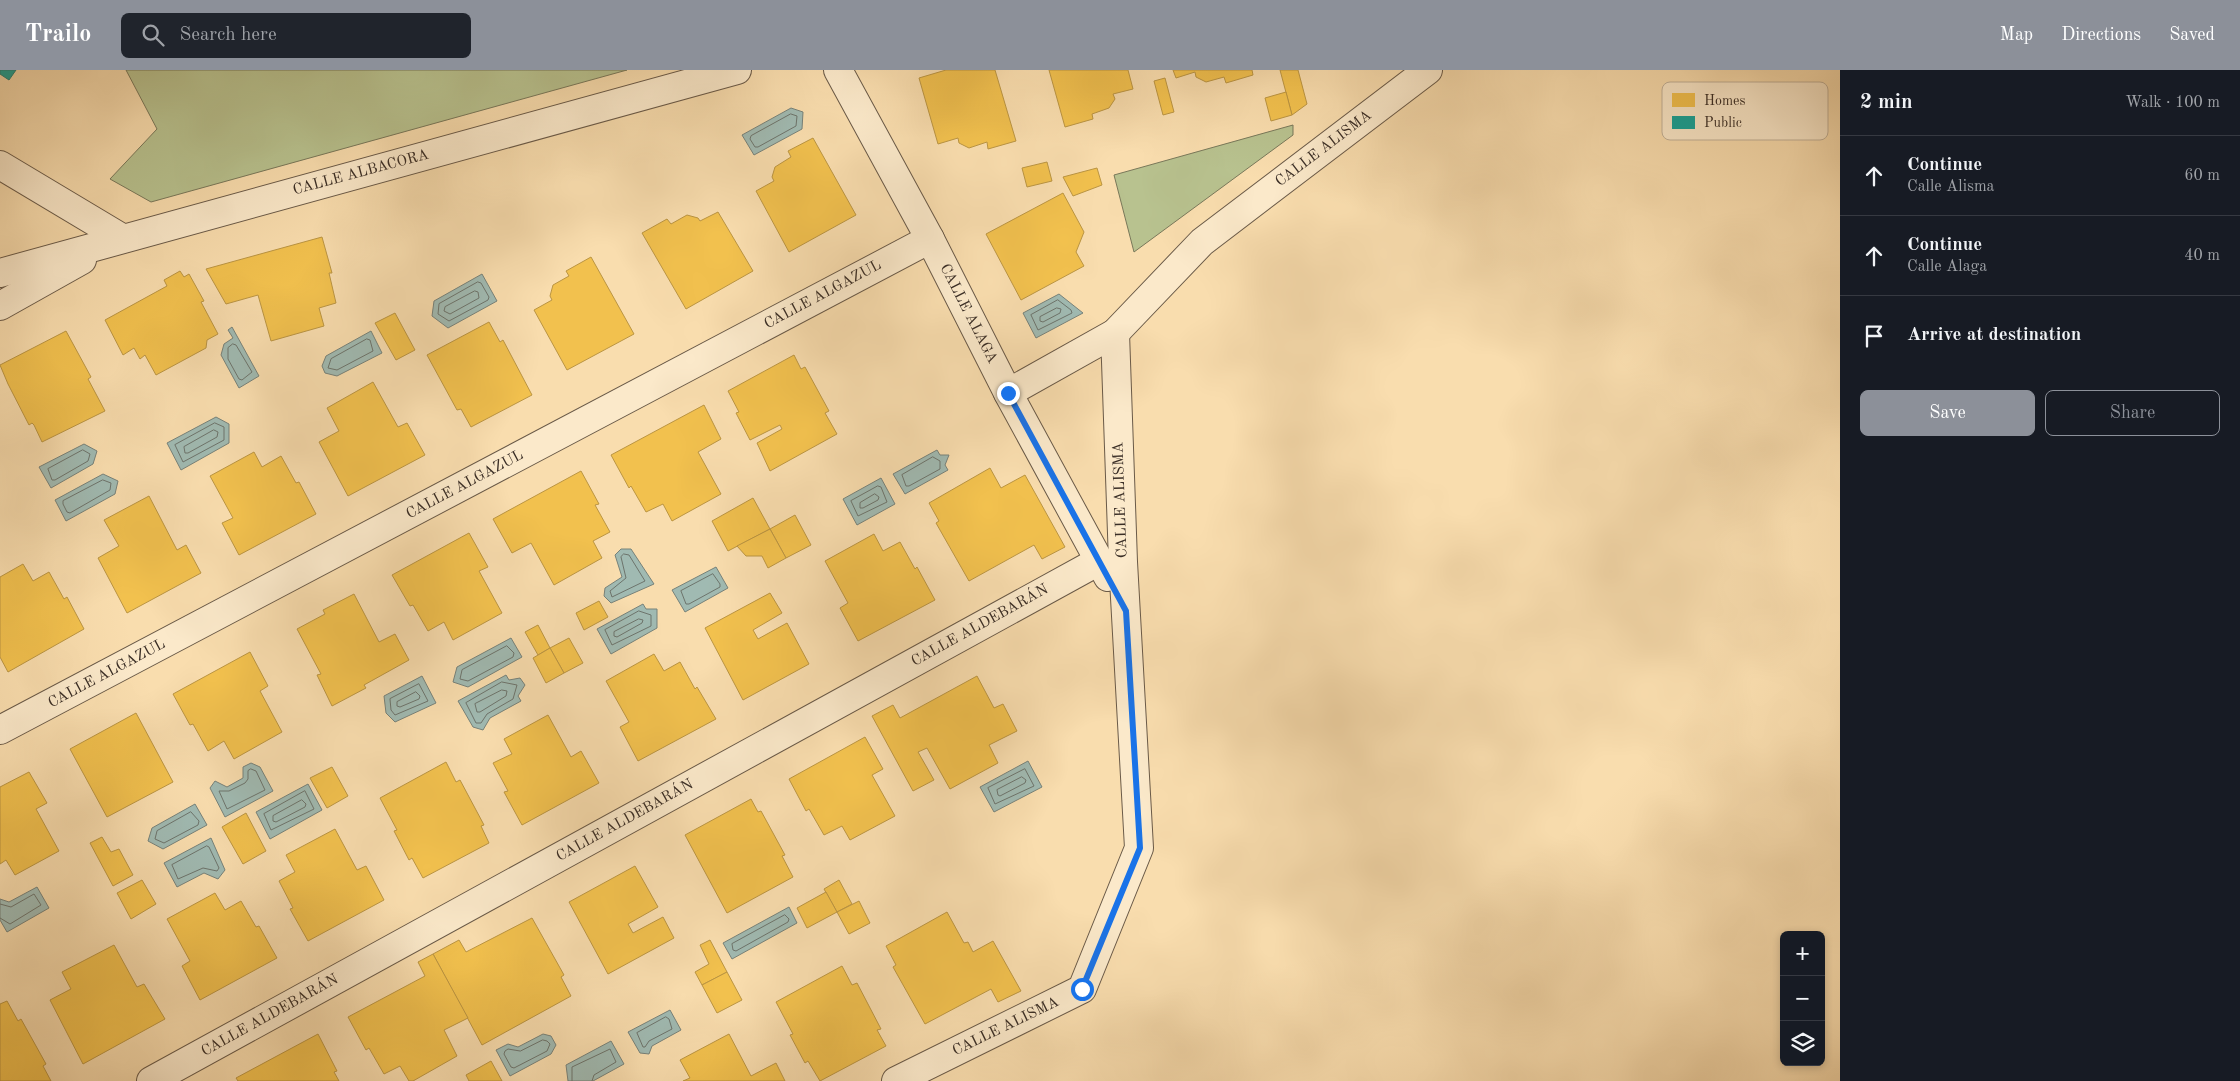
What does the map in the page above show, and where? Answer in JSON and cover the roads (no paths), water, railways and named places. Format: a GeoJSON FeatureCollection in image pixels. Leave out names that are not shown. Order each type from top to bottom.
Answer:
{"type":"FeatureCollection","features":[{"type":"Feature","properties":{"kind":"street","name":"CALLE ALBACORA"},"geometry":{"type":"LineString","coordinates":[[122,238],[737,70]]}},
{"type":"Feature","properties":{"kind":"street","name":"CALLE ALAGA"},"geometry":{"type":"LineString","coordinates":[[838,70],[930,239],[1008,393],[1126,611]]}},
{"type":"Feature","properties":{"kind":"street","name":"CALLE ALISMA"},"geometry":{"type":"LineString","coordinates":[[1008,393],[1114,333],[1202,242],[1428,70]]}},
{"type":"Feature","properties":{"kind":"street"},"geometry":{"type":"LineString","coordinates":[[0,164],[122,238]]}},
{"type":"Feature","properties":{"kind":"street"},"geometry":{"type":"LineString","coordinates":[[0,273],[122,238]]}},
{"type":"Feature","properties":{"kind":"street"},"geometry":{"type":"LineString","coordinates":[[0,306],[122,238]]}},
{"type":"Feature","properties":{"kind":"street","name":"CALLE ALGAZUL"},"geometry":{"type":"LineString","coordinates":[[0,730],[930,239]]}},
{"type":"Feature","properties":{"kind":"street","name":"CALLE ALISMA"},"geometry":{"type":"LineString","coordinates":[[896,1081],[1082,989],[1140,848],[1126,611],[1114,333]]}},
{"type":"Feature","properties":{"kind":"street","name":"CALLE ALDEBARÁN"},"geometry":{"type":"LineString","coordinates":[[151,1081],[1100,561]]}},
{"type":"Feature","properties":{"kind":"water"},"geometry":{"type":"Polygon","coordinates":[[[791,108],[803,112],[802,129],[754,155],[742,135],[791,108]]]}},
{"type":"Feature","properties":{"kind":"water"},"geometry":{"type":"Polygon","coordinates":[[[482,274],[497,301],[448,328],[432,316],[434,301],[482,274]]]}},
{"type":"Feature","properties":{"kind":"water"},"geometry":{"type":"Polygon","coordinates":[[[1059,294],[1083,313],[1036,338],[1023,313],[1059,294]]]}},
{"type":"Feature","properties":{"kind":"water"},"geometry":{"type":"Polygon","coordinates":[[[232,327],[259,376],[239,388],[221,355],[224,344],[233,338],[228,330],[232,327]]]}},
{"type":"Feature","properties":{"kind":"water"},"geometry":{"type":"Polygon","coordinates":[[[371,331],[382,353],[337,376],[325,373],[322,366],[326,356],[371,331]]]}},
{"type":"Feature","properties":{"kind":"water"},"geometry":{"type":"Polygon","coordinates":[[[216,417],[229,424],[229,443],[181,470],[167,443],[216,417]]]}},
{"type":"Feature","properties":{"kind":"water"},"geometry":{"type":"Polygon","coordinates":[[[84,444],[97,451],[93,464],[51,488],[39,467],[84,444]]]}},
{"type":"Feature","properties":{"kind":"water"},"geometry":{"type":"Polygon","coordinates":[[[937,450],[940,455],[949,455],[945,465],[948,470],[905,494],[893,474],[937,450]]]}},
{"type":"Feature","properties":{"kind":"water"},"geometry":{"type":"Polygon","coordinates":[[[103,474],[118,481],[115,494],[66,521],[55,500],[103,474]]]}},
{"type":"Feature","properties":{"kind":"water"},"geometry":{"type":"Polygon","coordinates":[[[881,478],[895,504],[857,525],[843,499],[881,478]]]}},
{"type":"Feature","properties":{"kind":"water"},"geometry":{"type":"Polygon","coordinates":[[[621,549],[631,549],[654,584],[611,603],[604,596],[605,588],[622,577],[615,555],[621,549]]]}},
{"type":"Feature","properties":{"kind":"water"},"geometry":{"type":"Polygon","coordinates":[[[716,567],[728,588],[685,612],[672,590],[716,567]]]}},
{"type":"Feature","properties":{"kind":"water"},"geometry":{"type":"Polygon","coordinates":[[[643,604],[646,609],[657,609],[657,628],[611,654],[597,629],[643,604]]]}},
{"type":"Feature","properties":{"kind":"water"},"geometry":{"type":"Polygon","coordinates":[[[511,638],[522,657],[468,687],[453,682],[457,667],[511,638]]]}},
{"type":"Feature","properties":{"kind":"water"},"geometry":{"type":"Polygon","coordinates":[[[506,675],[509,680],[520,678],[525,685],[518,696],[521,701],[490,718],[483,730],[473,727],[458,701],[506,675]]]}},
{"type":"Feature","properties":{"kind":"water"},"geometry":{"type":"Polygon","coordinates":[[[422,676],[436,703],[395,722],[386,713],[384,696],[422,676]]]}},
{"type":"Feature","properties":{"kind":"water"},"geometry":{"type":"Polygon","coordinates":[[[1028,761],[1042,787],[994,812],[980,787],[1028,761]]]}},
{"type":"Feature","properties":{"kind":"water"},"geometry":{"type":"Polygon","coordinates":[[[251,763],[260,767],[273,791],[225,817],[210,788],[215,781],[227,787],[243,778],[243,767],[251,763]]]}},
{"type":"Feature","properties":{"kind":"water"},"geometry":{"type":"Polygon","coordinates":[[[308,784],[322,810],[270,839],[256,812],[308,784]]]}},
{"type":"Feature","properties":{"kind":"water"},"geometry":{"type":"Polygon","coordinates":[[[195,804],[207,825],[163,849],[148,841],[152,828],[195,804]]]}},
{"type":"Feature","properties":{"kind":"water"},"geometry":{"type":"Polygon","coordinates":[[[211,838],[225,870],[218,879],[204,873],[177,887],[164,863],[211,838]]]}},
{"type":"Feature","properties":{"kind":"water"},"geometry":{"type":"Polygon","coordinates":[[[37,887],[49,908],[7,932],[0,920],[0,899],[9,902],[37,887]]]}},
{"type":"Feature","properties":{"kind":"water"},"geometry":{"type":"Polygon","coordinates":[[[789,907],[797,923],[732,959],[723,943],[789,907]]]}},
{"type":"Feature","properties":{"kind":"water"},"geometry":{"type":"Polygon","coordinates":[[[670,1010],[681,1030],[652,1046],[649,1054],[640,1053],[628,1032],[670,1010]]]}},
{"type":"Feature","properties":{"kind":"water"},"geometry":{"type":"Polygon","coordinates":[[[543,1034],[551,1036],[556,1045],[551,1054],[510,1076],[496,1050],[508,1044],[518,1047],[543,1034]]]}},
{"type":"Feature","properties":{"kind":"water"},"geometry":{"type":"Polygon","coordinates":[[[611,1041],[624,1064],[593,1081],[568,1081],[566,1065],[611,1041]]]}}]}
